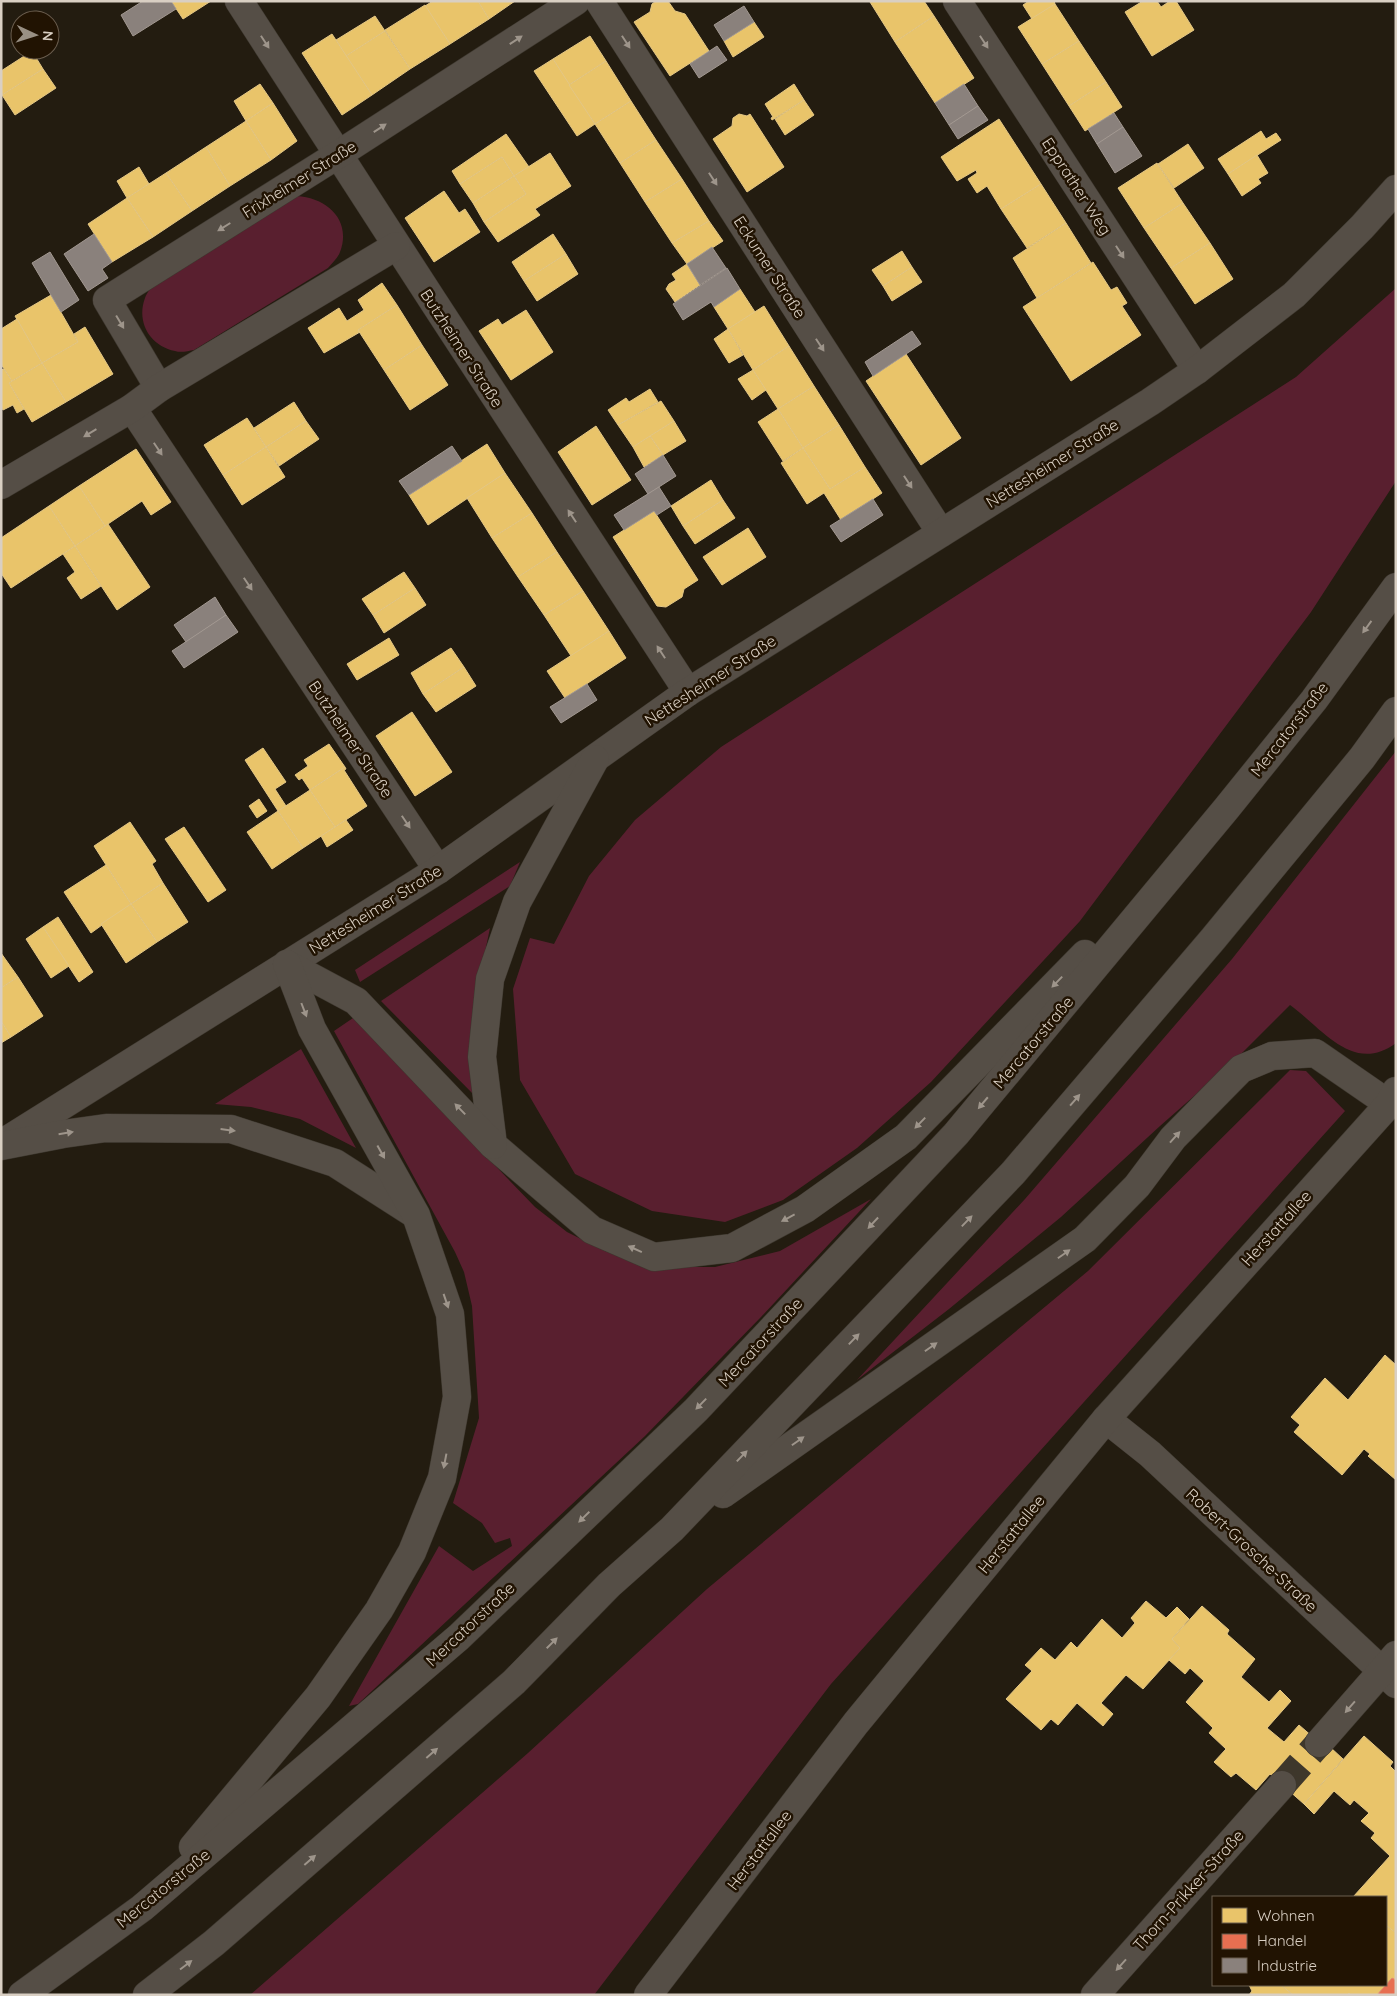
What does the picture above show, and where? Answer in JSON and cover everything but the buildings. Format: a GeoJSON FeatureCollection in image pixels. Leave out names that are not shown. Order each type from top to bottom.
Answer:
{"type":"FeatureCollection","features":[{"type":"Feature","properties":{"kind":"main road","name":"Butzheimer Straße"},"geometry":{"type":"LineString","coordinates":[[239,1],[339,154],[396,246],[688,692]]}},
{"type":"Feature","properties":{"kind":"main road","name":"Frixheimer Straße"},"geometry":{"type":"LineString","coordinates":[[159,388],[107,300],[339,154],[576,1]]}},
{"type":"Feature","properties":{"kind":"main road","name":"Eckumer Straße"},"geometry":{"type":"LineString","coordinates":[[599,1],[941,533]]}},
{"type":"Feature","properties":{"kind":"main road","name":"Epprather Weg"},"geometry":{"type":"LineString","coordinates":[[957,1],[1197,370]]}},
{"type":"Feature","properties":{"kind":"main road","name":"Nettesheimer Straße"},"geometry":{"type":"LineString","coordinates":[[1,1145],[438,870],[688,692],[1150,402],[1197,370],[1294,295],[1362,227],[1396,189]]}},
{"type":"Feature","properties":{"kind":"main road"},"geometry":{"type":"LineString","coordinates":[[1,485],[132,408],[159,388],[396,246]]}},
{"type":"Feature","properties":{"kind":"main road","name":"Butzheimer Straße"},"geometry":{"type":"LineString","coordinates":[[132,408],[438,870]]}},
{"type":"Feature","properties":{"kind":"main road","name":"Mercatorstraße"},"geometry":{"type":"LineString","coordinates":[[22,1995],[142,1908],[459,1637],[696,1410],[956,1134],[1314,700],[1396,587]]}},
{"type":"Feature","properties":{"kind":"main road"},"geometry":{"type":"LineString","coordinates":[[147,1995],[214,1943],[514,1682],[609,1585],[672,1530],[1013,1173],[1219,932],[1362,758],[1396,710]]}},
{"type":"Feature","properties":{"kind":"main road"},"geometry":{"type":"LineString","coordinates":[[494,1144],[482,1057],[490,979],[517,902],[595,759]]}},
{"type":"Feature","properties":{"kind":"main road"},"geometry":{"type":"LineString","coordinates":[[287,964],[356,1001],[494,1144],[592,1230],[654,1257],[732,1248],[805,1209],[906,1137],[1226,809]]}},
{"type":"Feature","properties":{"kind":"main road"},"geometry":{"type":"LineString","coordinates":[[142,1908],[318,1697],[379,1610],[412,1552],[442,1478],[457,1396],[450,1314],[416,1215],[312,1029],[287,964]]}},
{"type":"Feature","properties":{"kind":"main road"},"geometry":{"type":"LineString","coordinates":[[672,1530],[1084,1239],[1137,1186],[1173,1138],[1241,1070],[1272,1056],[1315,1053],[1392,1097]]}},
{"type":"Feature","properties":{"kind":"main road","name":"Herstattallee"},"geometry":{"type":"LineString","coordinates":[[648,1995],[856,1723],[1106,1418],[1392,1097]]}},
{"type":"Feature","properties":{"kind":"main road"},"geometry":{"type":"LineString","coordinates":[[1,1145],[106,1128],[231,1129],[335,1163],[416,1215]]}},
{"type":"Feature","properties":{"kind":"main road","name":"Robert-Grosche-Straße"},"geometry":{"type":"LineString","coordinates":[[1106,1418],[1150,1454],[1391,1670]]}},
{"type":"Feature","properties":{"kind":"main road"},"geometry":{"type":"LineString","coordinates":[[1319,1743],[1391,1670]]}},
{"type":"Feature","properties":{"kind":"main road","name":"Thorn-Prikker-Straße"},"geometry":{"type":"LineString","coordinates":[[1095,1995],[1282,1785]]}},
{"type":"Feature","properties":{"kind":"shaded area"},"geometry":{"type":"Polygon","coordinates":[[[297,196],[318,201],[327,206],[340,221],[343,230],[343,240],[339,254],[328,268],[194,350],[175,351],[158,344],[147,332],[142,316],[145,298],[156,282],[297,196]]]}},
{"type":"Feature","properties":{"kind":"shaded area"},"geometry":{"type":"Polygon","coordinates":[[[1396,288],[1396,481],[1311,612],[1080,921],[931,1082],[857,1148],[783,1200],[725,1222],[652,1211],[575,1174],[520,1080],[513,989],[530,938],[554,944],[589,876],[635,820],[721,747],[1296,377],[1396,288]]]}},
{"type":"Feature","properties":{"kind":"shaded area"},"geometry":{"type":"Polygon","coordinates":[[[1396,751],[1396,1043],[1380,1051],[1366,1054],[1352,1051],[1326,1036],[1290,1005],[1235,1060],[1061,1217],[949,1309],[857,1380],[1025,1199],[1232,959],[1396,751]]]}},
{"type":"Feature","properties":{"kind":"shaded area"},"geometry":{"type":"Polygon","coordinates":[[[520,862],[510,886],[360,982],[355,970],[520,862]]]}},
{"type":"Feature","properties":{"kind":"shaded area"},"geometry":{"type":"Polygon","coordinates":[[[490,928],[475,1000],[481,1102],[381,1001],[490,928]]]}},
{"type":"Feature","properties":{"kind":"shaded area"},"geometry":{"type":"Polygon","coordinates":[[[353,1018],[535,1207],[567,1232],[605,1251],[657,1267],[715,1267],[780,1251],[871,1199],[761,1317],[645,1436],[358,1704],[349,1706],[439,1546],[473,1571],[512,1546],[510,1538],[495,1543],[482,1523],[453,1503],[479,1418],[472,1306],[464,1272],[455,1252],[334,1031],[353,1018]]]}},
{"type":"Feature","properties":{"kind":"shaded area"},"geometry":{"type":"Polygon","coordinates":[[[301,1049],[356,1148],[300,1119],[251,1107],[215,1104],[301,1049]]]}},
{"type":"Feature","properties":{"kind":"shaded area"},"geometry":{"type":"Polygon","coordinates":[[[1290,1070],[1306,1071],[1345,1111],[831,1684],[594,1995],[250,1995],[528,1753],[707,1589],[1088,1271],[1290,1070]]]}},
{"type":"Feature","properties":{"kind":"tunnel"},"geometry":{"type":"LineString","coordinates":[[1282,1785],[1319,1743]]}}]}
